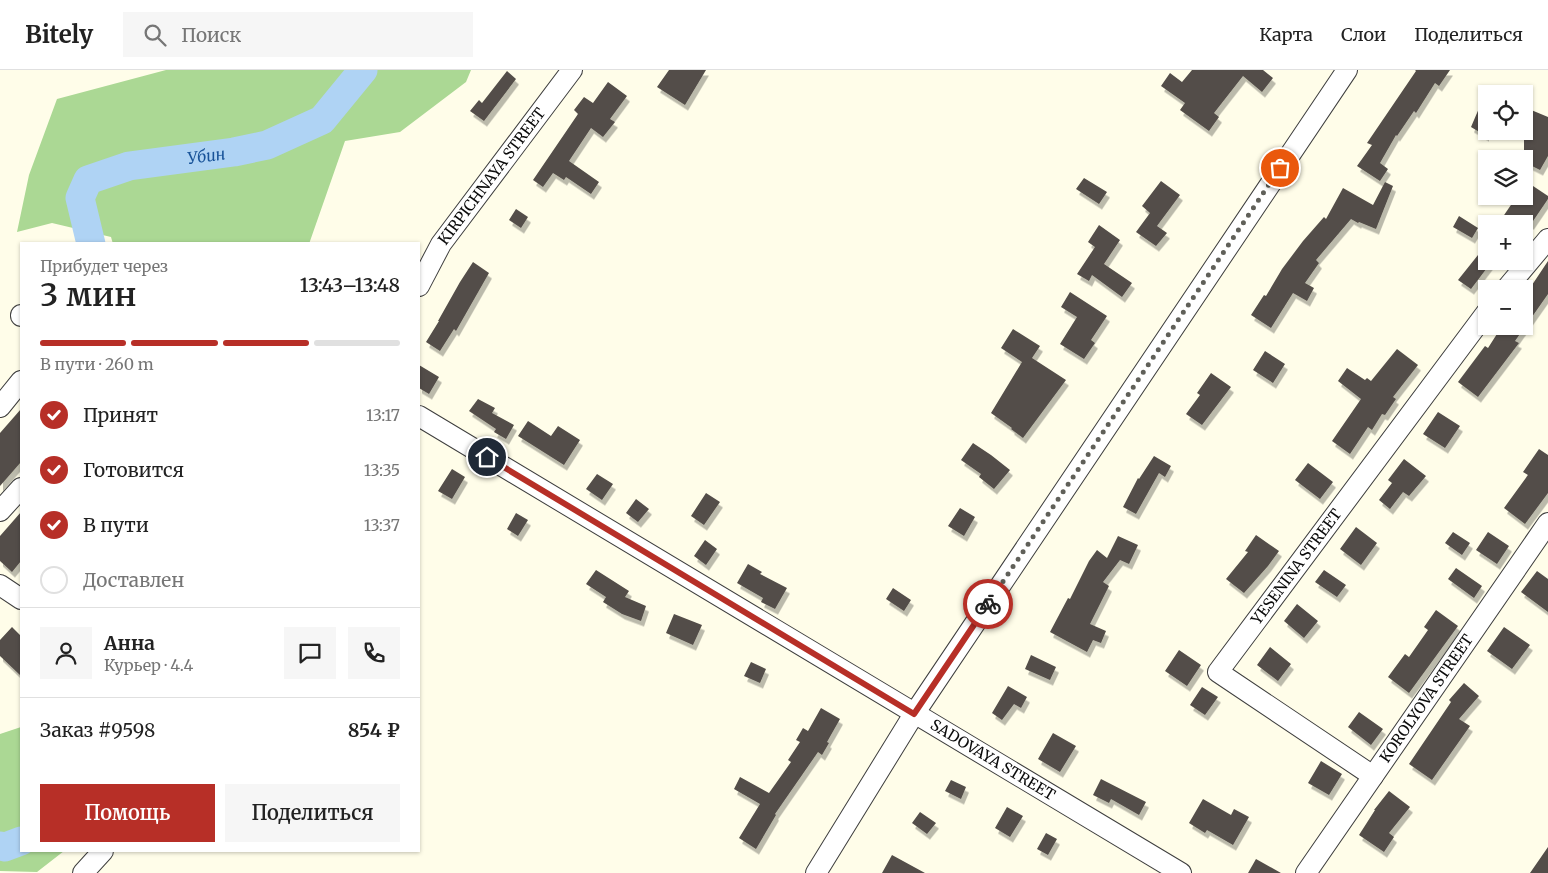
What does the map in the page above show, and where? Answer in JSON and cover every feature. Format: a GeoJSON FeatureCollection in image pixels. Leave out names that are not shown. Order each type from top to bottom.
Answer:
{"type":"FeatureCollection","features":[{"type":"Feature","properties":{"kind":"street","name":"KIRPICHNAYA STREET"},"geometry":{"type":"LineString","coordinates":[[420,284],[441,244],[572,70]]}},
{"type":"Feature","properties":{"kind":"street"},"geometry":{"type":"LineString","coordinates":[[816,873],[914,714],[1347,70]]}},
{"type":"Feature","properties":{"kind":"street"},"geometry":{"type":"LineString","coordinates":[[1514,280],[1548,239]]}},
{"type":"Feature","properties":{"kind":"street","name":"YESENINA STREET"},"geometry":{"type":"LineString","coordinates":[[1373,776],[1218,672],[1478,323]]}},
{"type":"Feature","properties":{"kind":"street"},"geometry":{"type":"LineString","coordinates":[[0,407],[20,382]]}},
{"type":"Feature","properties":{"kind":"street","name":"SADOVAYA STREET"},"geometry":{"type":"LineString","coordinates":[[420,417],[1181,873]]}},
{"type":"Feature","properties":{"kind":"street"},"geometry":{"type":"LineString","coordinates":[[0,511],[20,489]]}},
{"type":"Feature","properties":{"kind":"street","name":"KOROLYOVA STREET"},"geometry":{"type":"LineString","coordinates":[[1306,873],[1548,523]]}},
{"type":"Feature","properties":{"kind":"street"},"geometry":{"type":"LineString","coordinates":[[0,585],[20,598]]}},
{"type":"Feature","properties":{"kind":"street"},"geometry":{"type":"LineString","coordinates":[[84,873],[102,852]]}},
{"type":"Feature","properties":{"kind":"green space"},"geometry":{"type":"Polygon","coordinates":[[[166,70],[471,70],[466,82],[400,132],[345,141],[310,242],[112,242],[111,237],[52,223],[17,232],[29,175],[57,99],[166,70]]]}},
{"type":"Feature","properties":{"kind":"green space"},"geometry":{"type":"Polygon","coordinates":[[[20,727],[20,852],[63,852],[37,872],[0,871],[0,734],[20,727]]]}},
{"type":"Feature","properties":{"kind":"building"},"geometry":{"type":"Polygon","coordinates":[[[669,70],[706,70],[685,105],[657,87],[669,70]]]}},
{"type":"Feature","properties":{"kind":"building"},"geometry":{"type":"Polygon","coordinates":[[[1192,70],[1263,70],[1273,78],[1262,92],[1243,76],[1214,113],[1219,117],[1209,131],[1180,110],[1185,103],[1161,86],[1170,73],[1182,82],[1192,70]]]}},
{"type":"Feature","properties":{"kind":"building"},"geometry":{"type":"Polygon","coordinates":[[[1415,70],[1450,70],[1439,86],[1435,83],[1416,113],[1414,111],[1396,135],[1380,163],[1388,169],[1380,181],[1357,166],[1372,145],[1367,143],[1415,70]]]}},
{"type":"Feature","properties":{"kind":"building"},"geometry":{"type":"Polygon","coordinates":[[[507,71],[516,79],[484,121],[470,111],[479,100],[482,103],[507,71]]]}},
{"type":"Feature","properties":{"kind":"building"},"geometry":{"type":"Polygon","coordinates":[[[608,82],[627,96],[610,119],[615,122],[603,137],[591,128],[569,161],[599,182],[591,194],[566,177],[564,180],[553,173],[543,187],[533,180],[578,114],[574,110],[584,97],[593,103],[608,82]]]}},
{"type":"Feature","properties":{"kind":"building"},"geometry":{"type":"Polygon","coordinates":[[[1478,111],[1478,131],[1471,127],[1478,111]]]}},
{"type":"Feature","properties":{"kind":"building"},"geometry":{"type":"Polygon","coordinates":[[[1533,111],[1548,117],[1548,156],[1540,170],[1533,166],[1533,150],[1524,150],[1524,140],[1533,140],[1533,111]]]}},
{"type":"Feature","properties":{"kind":"building"},"geometry":{"type":"Polygon","coordinates":[[[1084,178],[1107,192],[1099,204],[1076,189],[1084,178]]]}},
{"type":"Feature","properties":{"kind":"building"},"geometry":{"type":"Polygon","coordinates":[[[1161,181],[1180,195],[1157,226],[1167,233],[1156,246],[1136,232],[1150,213],[1142,206],[1161,181]]]}},
{"type":"Feature","properties":{"kind":"building"},"geometry":{"type":"Polygon","coordinates":[[[1385,182],[1393,186],[1376,229],[1351,219],[1316,260],[1319,263],[1305,283],[1314,288],[1307,301],[1293,293],[1271,328],[1251,315],[1303,241],[1324,217],[1326,219],[1343,188],[1373,205],[1385,182]]]}},
{"type":"Feature","properties":{"kind":"building"},"geometry":{"type":"Polygon","coordinates":[[[1533,186],[1548,196],[1548,199],[1533,221],[1533,215],[1504,215],[1511,205],[1533,205],[1533,186]]]}},
{"type":"Feature","properties":{"kind":"building"},"geometry":{"type":"Polygon","coordinates":[[[516,209],[528,217],[521,228],[509,220],[516,209]]]}},
{"type":"Feature","properties":{"kind":"building"},"geometry":{"type":"Polygon","coordinates":[[[1459,216],[1478,228],[1472,238],[1453,227],[1459,216]]]}},
{"type":"Feature","properties":{"kind":"building"},"geometry":{"type":"Polygon","coordinates":[[[1099,225],[1120,240],[1104,264],[1132,283],[1122,297],[1092,275],[1089,281],[1077,274],[1095,247],[1088,242],[1099,225]]]}},
{"type":"Feature","properties":{"kind":"building"},"geometry":{"type":"Polygon","coordinates":[[[1478,255],[1478,270],[1485,270],[1471,289],[1458,280],[1478,255]]]}},
{"type":"Feature","properties":{"kind":"building"},"geometry":{"type":"Polygon","coordinates":[[[1548,261],[1548,294],[1533,315],[1533,284],[1548,261]]]}},
{"type":"Feature","properties":{"kind":"building"},"geometry":{"type":"Polygon","coordinates":[[[473,262],[489,273],[456,331],[454,329],[440,351],[426,342],[473,262]]]}},
{"type":"Feature","properties":{"kind":"building"},"geometry":{"type":"Polygon","coordinates":[[[1070,292],[1107,316],[1091,340],[1095,343],[1084,359],[1060,344],[1077,317],[1061,307],[1070,292]]]}},
{"type":"Feature","properties":{"kind":"building"},"geometry":{"type":"Polygon","coordinates":[[[1013,329],[1040,346],[1032,358],[1066,380],[1023,438],[991,413],[1022,362],[1001,348],[1013,329]]]}},
{"type":"Feature","properties":{"kind":"building"},"geometry":{"type":"Polygon","coordinates":[[[1496,335],[1519,335],[1515,341],[1519,343],[1478,397],[1458,382],[1485,346],[1488,348],[1496,335]]]}},
{"type":"Feature","properties":{"kind":"building"},"geometry":{"type":"Polygon","coordinates":[[[1397,349],[1418,365],[1393,397],[1396,399],[1385,415],[1382,414],[1372,430],[1368,427],[1350,454],[1332,441],[1361,399],[1338,381],[1347,368],[1365,380],[1367,378],[1371,381],[1397,349]]]}},
{"type":"Feature","properties":{"kind":"building"},"geometry":{"type":"Polygon","coordinates":[[[1265,351],[1285,364],[1273,383],[1253,370],[1265,351]]]}},
{"type":"Feature","properties":{"kind":"building"},"geometry":{"type":"Polygon","coordinates":[[[420,366],[439,377],[429,394],[420,389],[420,366]]]}},
{"type":"Feature","properties":{"kind":"building"},"geometry":{"type":"Polygon","coordinates":[[[1211,373],[1231,387],[1202,425],[1186,414],[1200,395],[1197,393],[1211,373]]]}},
{"type":"Feature","properties":{"kind":"building"},"geometry":{"type":"Polygon","coordinates":[[[478,399],[495,408],[492,413],[514,425],[506,439],[494,432],[496,429],[469,411],[478,399]]]}},
{"type":"Feature","properties":{"kind":"building"},"geometry":{"type":"Polygon","coordinates":[[[20,410],[20,463],[0,486],[0,433],[20,410]]]}},
{"type":"Feature","properties":{"kind":"building"},"geometry":{"type":"Polygon","coordinates":[[[1438,412],[1460,426],[1445,448],[1423,434],[1438,412]]]}},
{"type":"Feature","properties":{"kind":"building"},"geometry":{"type":"Polygon","coordinates":[[[528,421],[551,436],[558,426],[580,440],[564,465],[518,436],[528,421]]]}},
{"type":"Feature","properties":{"kind":"building"},"geometry":{"type":"Polygon","coordinates":[[[973,443],[1010,470],[994,489],[979,477],[981,474],[961,460],[973,443]]]}},
{"type":"Feature","properties":{"kind":"building"},"geometry":{"type":"Polygon","coordinates":[[[1539,449],[1548,455],[1548,493],[1525,524],[1504,508],[1528,475],[1523,472],[1539,449]]]}},
{"type":"Feature","properties":{"kind":"building"},"geometry":{"type":"Polygon","coordinates":[[[1154,456],[1171,466],[1165,477],[1159,473],[1136,514],[1123,507],[1138,478],[1154,456]]]}},
{"type":"Feature","properties":{"kind":"building"},"geometry":{"type":"Polygon","coordinates":[[[1404,459],[1426,476],[1409,496],[1403,492],[1390,509],[1379,500],[1392,483],[1388,480],[1404,459]]]}},
{"type":"Feature","properties":{"kind":"building"},"geometry":{"type":"Polygon","coordinates":[[[1308,463],[1333,482],[1320,499],[1295,480],[1308,463]]]}},
{"type":"Feature","properties":{"kind":"building"},"geometry":{"type":"Polygon","coordinates":[[[452,469],[465,477],[452,499],[438,491],[452,469]]]}},
{"type":"Feature","properties":{"kind":"building"},"geometry":{"type":"Polygon","coordinates":[[[597,474],[613,484],[602,500],[586,489],[597,474]]]}},
{"type":"Feature","properties":{"kind":"building"},"geometry":{"type":"Polygon","coordinates":[[[706,493],[720,502],[704,525],[691,516],[706,493]]]}},
{"type":"Feature","properties":{"kind":"building"},"geometry":{"type":"Polygon","coordinates":[[[636,499],[649,509],[638,522],[626,513],[636,499]]]}},
{"type":"Feature","properties":{"kind":"building"},"geometry":{"type":"Polygon","coordinates":[[[960,508],[975,517],[964,536],[948,526],[960,508]]]}},
{"type":"Feature","properties":{"kind":"building"},"geometry":{"type":"Polygon","coordinates":[[[20,513],[20,562],[12,572],[0,561],[0,536],[20,513]]]}},
{"type":"Feature","properties":{"kind":"building"},"geometry":{"type":"Polygon","coordinates":[[[516,513],[528,520],[518,536],[507,529],[516,513]]]}},
{"type":"Feature","properties":{"kind":"building"},"geometry":{"type":"Polygon","coordinates":[[[1356,527],[1377,543],[1361,565],[1340,549],[1356,527]]]}},
{"type":"Feature","properties":{"kind":"building"},"geometry":{"type":"Polygon","coordinates":[[[1453,532],[1470,543],[1462,555],[1445,543],[1453,532]]]}},
{"type":"Feature","properties":{"kind":"building"},"geometry":{"type":"Polygon","coordinates":[[[1488,532],[1509,546],[1497,564],[1476,550],[1488,532]]]}},
{"type":"Feature","properties":{"kind":"building"},"geometry":{"type":"Polygon","coordinates":[[[1256,535],[1279,551],[1244,593],[1226,579],[1248,552],[1245,551],[1256,535]]]}},
{"type":"Feature","properties":{"kind":"building"},"geometry":{"type":"Polygon","coordinates":[[[1118,536],[1138,545],[1129,564],[1120,560],[1103,582],[1109,586],[1090,624],[1106,631],[1101,643],[1093,640],[1087,652],[1050,632],[1068,598],[1070,599],[1089,561],[1097,550],[1107,558],[1118,536]]]}},
{"type":"Feature","properties":{"kind":"building"},"geometry":{"type":"Polygon","coordinates":[[[705,540],[717,549],[706,565],[694,556],[705,540]]]}},
{"type":"Feature","properties":{"kind":"building"},"geometry":{"type":"Polygon","coordinates":[[[748,564],[762,572],[760,574],[787,588],[775,609],[761,602],[763,598],[737,583],[748,564]]]}},
{"type":"Feature","properties":{"kind":"building"},"geometry":{"type":"Polygon","coordinates":[[[1456,568],[1482,586],[1474,598],[1448,579],[1456,568]]]}},
{"type":"Feature","properties":{"kind":"building"},"geometry":{"type":"Polygon","coordinates":[[[596,570],[629,591],[625,597],[646,606],[641,621],[622,614],[603,602],[606,597],[586,584],[596,570]]]}},
{"type":"Feature","properties":{"kind":"building"},"geometry":{"type":"Polygon","coordinates":[[[1324,570],[1346,585],[1337,597],[1315,582],[1324,570]]]}},
{"type":"Feature","properties":{"kind":"building"},"geometry":{"type":"Polygon","coordinates":[[[1537,571],[1548,579],[1548,612],[1521,592],[1537,571]]]}},
{"type":"Feature","properties":{"kind":"building"},"geometry":{"type":"Polygon","coordinates":[[[893,588],[911,600],[904,611],[886,599],[893,588]]]}},
{"type":"Feature","properties":{"kind":"building"},"geometry":{"type":"Polygon","coordinates":[[[1297,604],[1318,621],[1304,638],[1284,621],[1297,604]]]}},
{"type":"Feature","properties":{"kind":"building"},"geometry":{"type":"Polygon","coordinates":[[[1436,610],[1458,626],[1409,693],[1388,677],[1405,654],[1409,657],[1428,630],[1424,627],[1436,610]]]}},
{"type":"Feature","properties":{"kind":"building"},"geometry":{"type":"Polygon","coordinates":[[[674,614],[702,625],[693,645],[666,633],[674,614]]]}},
{"type":"Feature","properties":{"kind":"building"},"geometry":{"type":"Polygon","coordinates":[[[12,627],[20,635],[20,675],[0,656],[0,640],[12,627]]]}},
{"type":"Feature","properties":{"kind":"building"},"geometry":{"type":"Polygon","coordinates":[[[1504,627],[1530,645],[1512,669],[1487,651],[1504,627]]]}},
{"type":"Feature","properties":{"kind":"building"},"geometry":{"type":"Polygon","coordinates":[[[1270,647],[1291,664],[1278,681],[1257,665],[1270,647]]]}},
{"type":"Feature","properties":{"kind":"building"},"geometry":{"type":"Polygon","coordinates":[[[1179,650],[1201,665],[1187,686],[1165,671],[1179,650]]]}},
{"type":"Feature","properties":{"kind":"building"},"geometry":{"type":"Polygon","coordinates":[[[1031,655],[1056,667],[1050,680],[1025,669],[1031,655]]]}},
{"type":"Feature","properties":{"kind":"building"},"geometry":{"type":"Polygon","coordinates":[[[751,662],[766,669],[760,683],[744,676],[751,662]]]}},
{"type":"Feature","properties":{"kind":"building"},"geometry":{"type":"Polygon","coordinates":[[[1464,683],[1479,696],[1459,719],[1470,726],[1432,780],[1409,764],[1451,702],[1449,700],[1464,683]]]}},
{"type":"Feature","properties":{"kind":"building"},"geometry":{"type":"Polygon","coordinates":[[[1008,686],[1027,697],[1021,708],[1014,704],[1002,720],[992,713],[1008,686]]]}},
{"type":"Feature","properties":{"kind":"building"},"geometry":{"type":"Polygon","coordinates":[[[1202,687],[1218,697],[1205,715],[1190,705],[1202,687]]]}},
{"type":"Feature","properties":{"kind":"building"},"geometry":{"type":"Polygon","coordinates":[[[821,708],[840,719],[827,742],[829,743],[822,755],[818,752],[775,814],[756,849],[739,838],[760,804],[734,789],[740,777],[769,793],[791,762],[788,760],[800,742],[796,740],[803,728],[808,731],[821,708]]]}},
{"type":"Feature","properties":{"kind":"building"},"geometry":{"type":"Polygon","coordinates":[[[1359,712],[1383,729],[1371,745],[1348,727],[1359,712]]]}},
{"type":"Feature","properties":{"kind":"building"},"geometry":{"type":"Polygon","coordinates":[[[1053,733],[1076,746],[1060,772],[1038,759],[1053,733]]]}},
{"type":"Feature","properties":{"kind":"building"},"geometry":{"type":"Polygon","coordinates":[[[1321,761],[1342,774],[1329,795],[1308,783],[1321,761]]]}},
{"type":"Feature","properties":{"kind":"building"},"geometry":{"type":"Polygon","coordinates":[[[1101,779],[1146,802],[1139,815],[1111,799],[1109,803],[1093,795],[1101,779]]]}},
{"type":"Feature","properties":{"kind":"building"},"geometry":{"type":"Polygon","coordinates":[[[951,780],[966,787],[961,799],[945,791],[951,780]]]}},
{"type":"Feature","properties":{"kind":"building"},"geometry":{"type":"Polygon","coordinates":[[[1389,791],[1410,807],[1389,833],[1394,837],[1384,852],[1359,835],[1374,810],[1389,791]]]}},
{"type":"Feature","properties":{"kind":"building"},"geometry":{"type":"Polygon","coordinates":[[[1203,799],[1231,815],[1234,809],[1249,817],[1233,845],[1207,830],[1205,833],[1189,823],[1203,799]]]}},
{"type":"Feature","properties":{"kind":"building"},"geometry":{"type":"Polygon","coordinates":[[[1007,807],[1023,816],[1010,837],[995,828],[1007,807]]]}},
{"type":"Feature","properties":{"kind":"building"},"geometry":{"type":"Polygon","coordinates":[[[920,812],[936,823],[927,834],[912,823],[920,812]]]}},
{"type":"Feature","properties":{"kind":"building"},"geometry":{"type":"Polygon","coordinates":[[[1046,833],[1057,839],[1048,855],[1037,849],[1046,833]]]}},
{"type":"Feature","properties":{"kind":"building"},"geometry":{"type":"Polygon","coordinates":[[[1548,847],[1548,873],[1530,873],[1548,847]]]}},
{"type":"Feature","properties":{"kind":"building"},"geometry":{"type":"Polygon","coordinates":[[[892,855],[925,873],[882,873],[892,855]]]}},
{"type":"Feature","properties":{"kind":"building"},"geometry":{"type":"Polygon","coordinates":[[[1256,859],[1281,873],[1248,873],[1256,859]]]}},
{"type":"Feature","properties":{"kind":"waterway","name":"Убин"},"geometry":{"type":"LineString","coordinates":[[91,242],[80,198],[88,180],[129,166],[234,152],[267,145],[322,120],[363,70]]}},
{"type":"Feature","properties":{"kind":"waterway","name":"Убин"},"geometry":{"type":"LineString","coordinates":[[0,846],[5,847],[20,841]]}},
{"type":"Feature","properties":{"kind":"way so far"},"geometry":{"type":"LineString","coordinates":[[988,604],[1280,168]]}},
{"type":"Feature","properties":{"kind":"route"},"geometry":{"type":"LineString","coordinates":[[487,457],[914,714],[988,604]]}}]}
